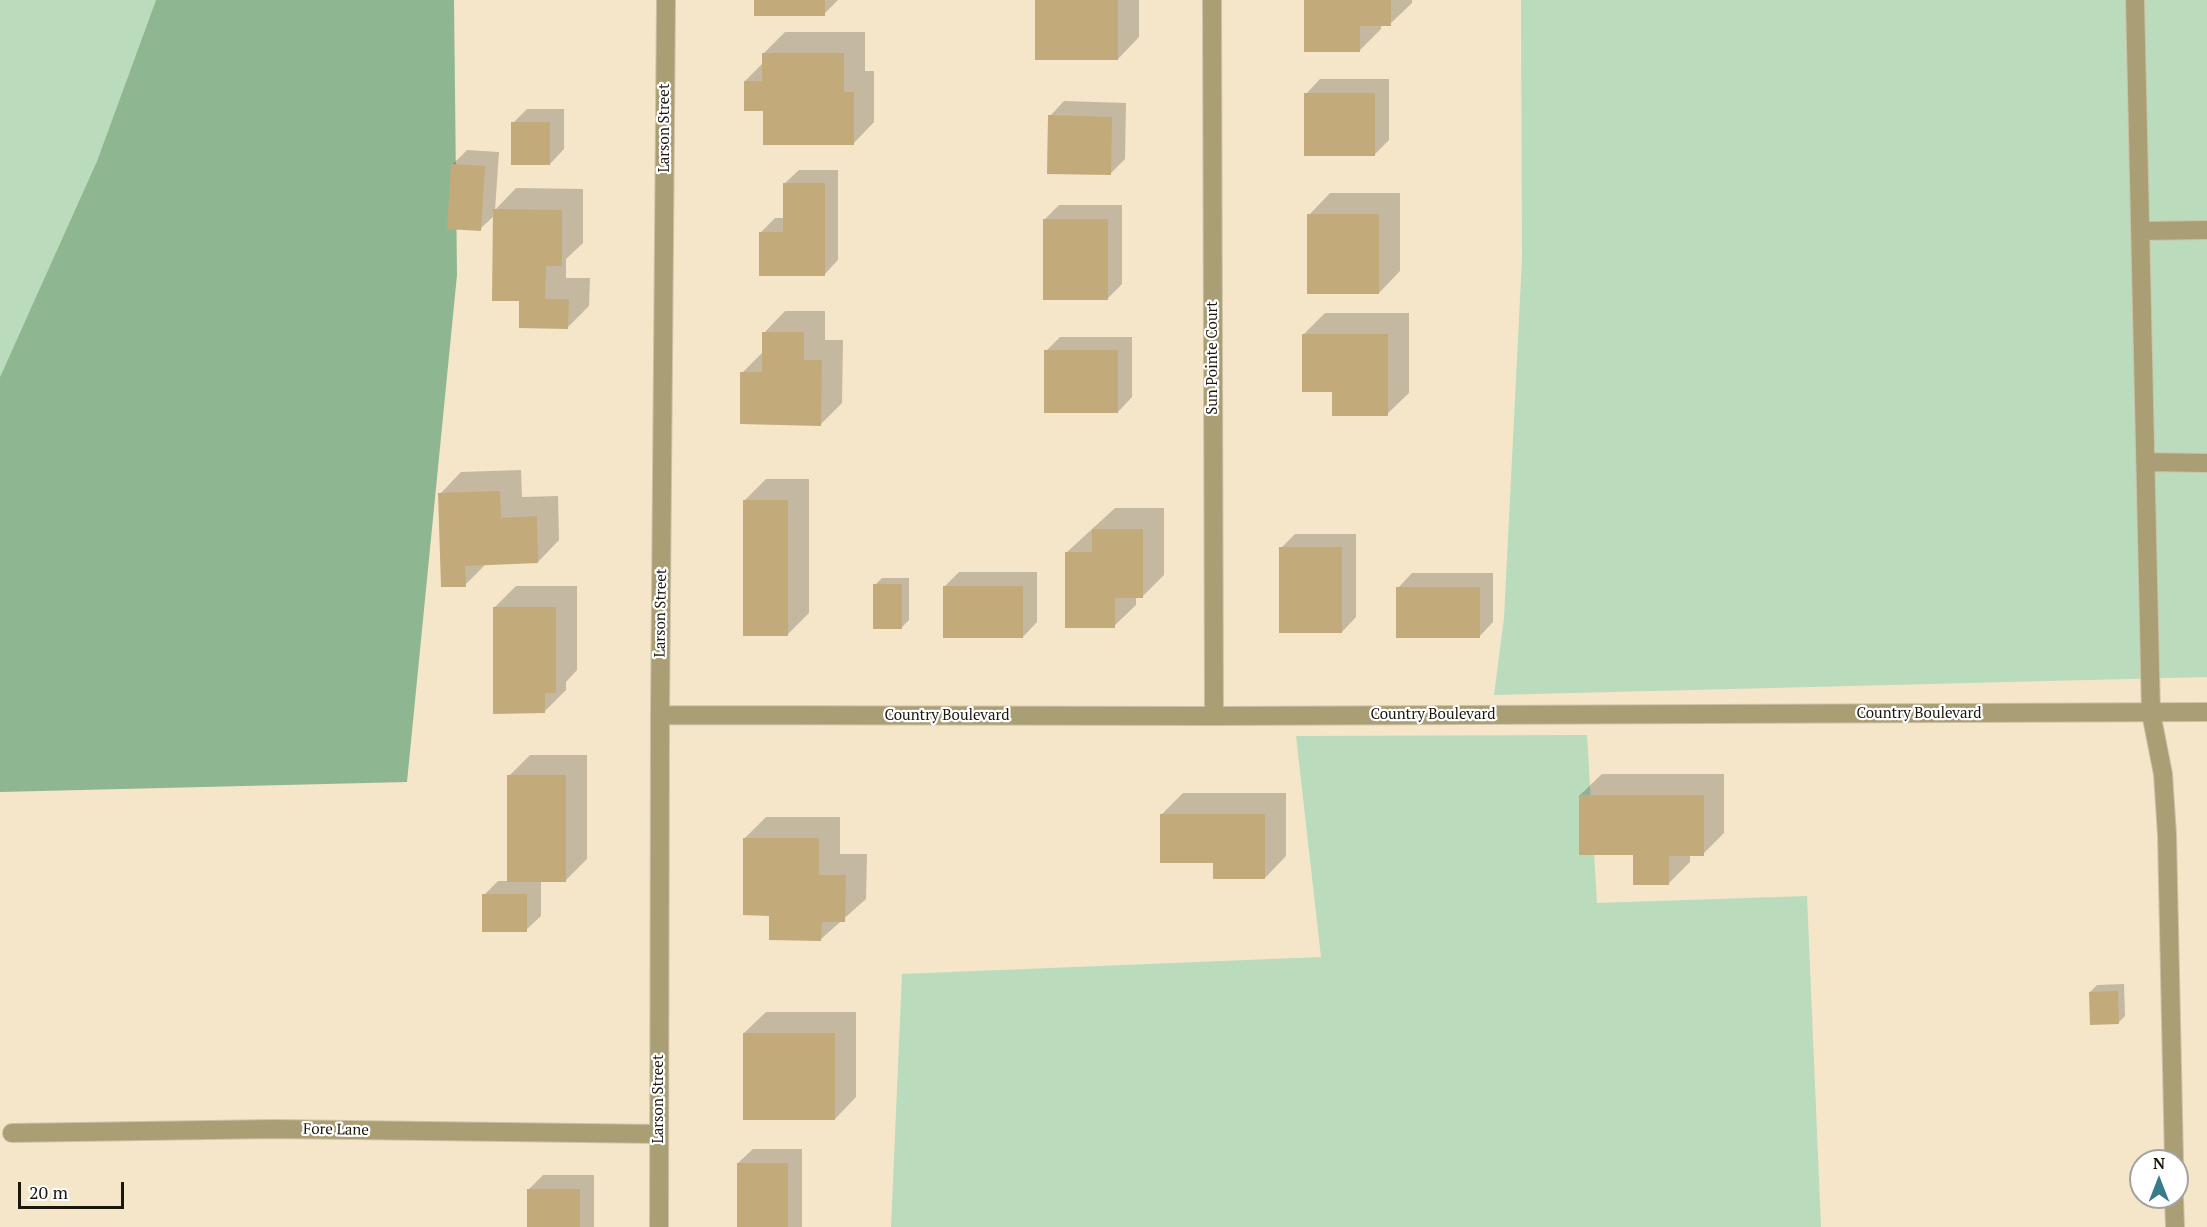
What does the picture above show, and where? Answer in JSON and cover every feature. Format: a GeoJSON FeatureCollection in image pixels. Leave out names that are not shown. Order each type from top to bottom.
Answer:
{"type":"FeatureCollection","features":[{"type":"Feature","properties":{"kind":"street","name":"Larson Street"},"geometry":{"type":"LineString","coordinates":[[659,1227],[660,715],[666,0]]}},
{"type":"Feature","properties":{"kind":"street","name":"Sun Pointe Court"},"geometry":{"type":"LineString","coordinates":[[1212,0],[1214,716]]}},
{"type":"Feature","properties":{"kind":"street"},"geometry":{"type":"LineString","coordinates":[[2135,0],[2151,713],[2163,774],[2167,835],[2174,1149]]}},
{"type":"Feature","properties":{"kind":"street"},"geometry":{"type":"LineString","coordinates":[[2140,231],[2207,230]]}},
{"type":"Feature","properties":{"kind":"street"},"geometry":{"type":"LineString","coordinates":[[2145,462],[2207,463]]}},
{"type":"Feature","properties":{"kind":"street","name":"Country Boulevard"},"geometry":{"type":"LineString","coordinates":[[660,715],[1214,716],[2207,712]]}},
{"type":"Feature","properties":{"kind":"street","name":"Fore Lane"},"geometry":{"type":"LineString","coordinates":[[12,1133],[274,1130],[659,1134]]}},
{"type":"Feature","properties":{"kind":"street"},"geometry":{"type":"LineString","coordinates":[[2174,1209],[2175,1227]]}},
{"type":"Feature","properties":{"kind":"green space"},"geometry":{"type":"Polygon","coordinates":[[[0,0],[156,0],[97,161],[0,377],[0,0]]]}},
{"type":"Feature","properties":{"kind":"green space"},"geometry":{"type":"Polygon","coordinates":[[[156,0],[454,0],[457,275],[407,782],[0,792],[0,377],[97,161],[156,0]]]}},
{"type":"Feature","properties":{"kind":"green space"},"geometry":{"type":"Polygon","coordinates":[[[1521,0],[2207,0],[2207,677],[1494,695],[1504,618],[1522,259],[1521,0]]]}},
{"type":"Feature","properties":{"kind":"green space"},"geometry":{"type":"Polygon","coordinates":[[[1587,735],[1597,903],[1807,896],[1821,1227],[891,1227],[902,974],[1321,957],[1296,736],[1587,735]]]}},
{"type":"Feature","properties":{"kind":"building"},"geometry":{"type":"Polygon","coordinates":[[[754,0],[825,0],[825,16],[754,16],[754,0]]]}},
{"type":"Feature","properties":{"kind":"building"},"geometry":{"type":"Polygon","coordinates":[[[1035,0],[1118,0],[1118,60],[1035,60],[1035,0]]]}},
{"type":"Feature","properties":{"kind":"building"},"geometry":{"type":"Polygon","coordinates":[[[1304,0],[1391,0],[1391,26],[1360,26],[1360,52],[1304,52],[1304,0]]]}},
{"type":"Feature","properties":{"kind":"building"},"geometry":{"type":"Polygon","coordinates":[[[762,53],[844,53],[844,92],[854,92],[854,145],[763,145],[763,111],[744,111],[744,81],[762,81],[762,53]]]}},
{"type":"Feature","properties":{"kind":"building"},"geometry":{"type":"Polygon","coordinates":[[[1304,93],[1375,93],[1375,156],[1304,156],[1304,93]]]}},
{"type":"Feature","properties":{"kind":"building"},"geometry":{"type":"Polygon","coordinates":[[[1048,115],[1112,117],[1111,175],[1047,174],[1048,115]]]}},
{"type":"Feature","properties":{"kind":"building"},"geometry":{"type":"Polygon","coordinates":[[[511,122],[550,122],[550,165],[511,165],[511,122]]]}},
{"type":"Feature","properties":{"kind":"building"},"geometry":{"type":"Polygon","coordinates":[[[451,164],[485,166],[481,231],[447,229],[451,164]]]}},
{"type":"Feature","properties":{"kind":"building"},"geometry":{"type":"Polygon","coordinates":[[[783,183],[825,183],[825,276],[759,276],[759,232],[783,232],[783,183]]]}},
{"type":"Feature","properties":{"kind":"building"},"geometry":{"type":"Polygon","coordinates":[[[493,209],[562,210],[562,266],[546,266],[545,299],[569,299],[568,329],[519,328],[519,301],[492,301],[493,209]]]}},
{"type":"Feature","properties":{"kind":"building"},"geometry":{"type":"Polygon","coordinates":[[[1307,214],[1379,214],[1379,294],[1307,294],[1307,214]]]}},
{"type":"Feature","properties":{"kind":"building"},"geometry":{"type":"Polygon","coordinates":[[[1043,219],[1108,219],[1108,300],[1043,300],[1043,219]]]}},
{"type":"Feature","properties":{"kind":"building"},"geometry":{"type":"Polygon","coordinates":[[[762,332],[804,332],[804,360],[822,360],[821,426],[740,424],[740,372],[762,372],[762,332]]]}},
{"type":"Feature","properties":{"kind":"building"},"geometry":{"type":"Polygon","coordinates":[[[1302,334],[1388,334],[1388,416],[1332,416],[1332,392],[1302,392],[1302,334]]]}},
{"type":"Feature","properties":{"kind":"building"},"geometry":{"type":"Polygon","coordinates":[[[1044,350],[1118,350],[1118,413],[1044,413],[1044,350]]]}},
{"type":"Feature","properties":{"kind":"building"},"geometry":{"type":"Polygon","coordinates":[[[500,491],[501,518],[537,516],[538,563],[465,566],[466,587],[441,587],[438,493],[500,491]]]}},
{"type":"Feature","properties":{"kind":"building"},"geometry":{"type":"Polygon","coordinates":[[[743,500],[788,500],[788,636],[743,636],[743,500]]]}},
{"type":"Feature","properties":{"kind":"building"},"geometry":{"type":"Polygon","coordinates":[[[1092,529],[1143,529],[1143,598],[1115,598],[1115,628],[1065,628],[1065,552],[1092,552],[1092,529]]]}},
{"type":"Feature","properties":{"kind":"building"},"geometry":{"type":"Polygon","coordinates":[[[1279,547],[1342,547],[1342,633],[1279,633],[1279,547]]]}},
{"type":"Feature","properties":{"kind":"building"},"geometry":{"type":"Polygon","coordinates":[[[873,584],[902,584],[902,629],[873,629],[873,584]]]}},
{"type":"Feature","properties":{"kind":"building"},"geometry":{"type":"Polygon","coordinates":[[[943,586],[1023,586],[1023,638],[943,638],[943,586]]]}},
{"type":"Feature","properties":{"kind":"building"},"geometry":{"type":"Polygon","coordinates":[[[1396,587],[1480,587],[1480,638],[1396,638],[1396,587]]]}},
{"type":"Feature","properties":{"kind":"building"},"geometry":{"type":"Polygon","coordinates":[[[493,607],[556,607],[556,693],[545,693],[545,713],[493,714],[493,607]]]}},
{"type":"Feature","properties":{"kind":"building"},"geometry":{"type":"Polygon","coordinates":[[[507,775],[566,775],[566,882],[507,882],[507,775]]]}},
{"type":"Feature","properties":{"kind":"building"},"geometry":{"type":"Polygon","coordinates":[[[1579,795],[1704,795],[1704,856],[1669,856],[1669,885],[1633,885],[1633,855],[1579,855],[1579,795]]]}},
{"type":"Feature","properties":{"kind":"building"},"geometry":{"type":"Polygon","coordinates":[[[1160,814],[1265,814],[1265,879],[1213,879],[1213,863],[1160,863],[1160,814]]]}},
{"type":"Feature","properties":{"kind":"building"},"geometry":{"type":"Polygon","coordinates":[[[743,838],[819,838],[819,875],[846,875],[845,922],[822,922],[821,941],[769,940],[769,916],[743,915],[743,838]]]}},
{"type":"Feature","properties":{"kind":"building"},"geometry":{"type":"Polygon","coordinates":[[[482,894],[527,894],[527,932],[482,932],[482,894]]]}},
{"type":"Feature","properties":{"kind":"building"},"geometry":{"type":"Polygon","coordinates":[[[2118,991],[2119,1024],[2090,1025],[2089,992],[2118,991]]]}},
{"type":"Feature","properties":{"kind":"building"},"geometry":{"type":"Polygon","coordinates":[[[743,1033],[835,1033],[835,1120],[743,1120],[743,1033]]]}},
{"type":"Feature","properties":{"kind":"building"},"geometry":{"type":"Polygon","coordinates":[[[737,1163],[788,1163],[788,1227],[737,1227],[737,1163]]]}},
{"type":"Feature","properties":{"kind":"building"},"geometry":{"type":"Polygon","coordinates":[[[527,1189],[580,1189],[580,1227],[527,1227],[527,1189]]]}}]}
